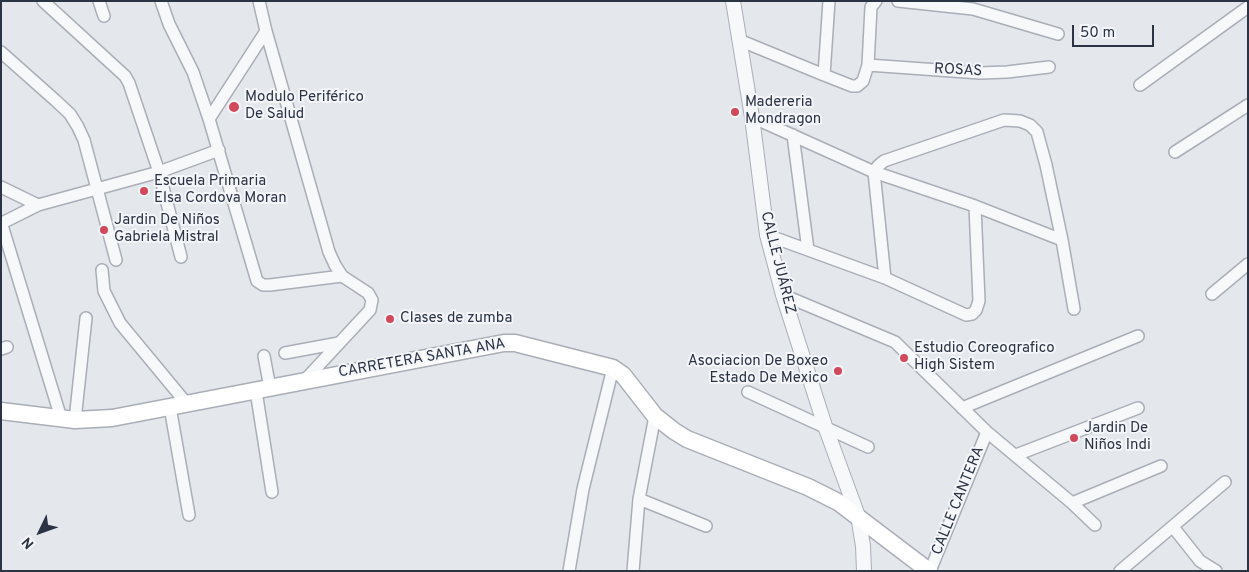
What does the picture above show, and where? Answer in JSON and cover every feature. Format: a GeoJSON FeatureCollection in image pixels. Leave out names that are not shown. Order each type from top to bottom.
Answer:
{"type":"FeatureCollection","features":[{"type":"Feature","properties":{"kind":"main road","name":"CARRETERA SANTA ANA"},"geometry":{"type":"LineString","coordinates":[[1,411],[68,419],[112,418],[504,343],[528,346],[613,368],[623,375],[655,416],[674,431],[688,439],[808,487],[838,502],[930,571]]}},
{"type":"Feature","properties":{"kind":"street"},"geometry":{"type":"LineString","coordinates":[[42,1],[125,76],[159,172],[181,257]]}},
{"type":"Feature","properties":{"kind":"street"},"geometry":{"type":"LineString","coordinates":[[99,1],[104,16]]}},
{"type":"Feature","properties":{"kind":"street"},"geometry":{"type":"LineString","coordinates":[[161,1],[168,24],[193,72],[210,119],[255,277],[259,283],[270,285],[342,276]]}},
{"type":"Feature","properties":{"kind":"street"},"geometry":{"type":"LineString","coordinates":[[259,1],[329,252],[342,276],[368,293],[373,303],[370,310],[304,380]]}},
{"type":"Feature","properties":{"kind":"street","name":"CALLE JUÁREZ"},"geometry":{"type":"LineString","coordinates":[[733,1],[752,117],[767,235],[825,426],[858,516],[863,546],[864,571]]}},
{"type":"Feature","properties":{"kind":"street"},"geometry":{"type":"LineString","coordinates":[[824,75],[829,1]]}},
{"type":"Feature","properties":{"kind":"street"},"geometry":{"type":"LineString","coordinates":[[898,1],[973,9],[1058,34]]}},
{"type":"Feature","properties":{"kind":"street"},"geometry":{"type":"LineString","coordinates":[[739,40],[852,86],[858,86],[863,81],[868,65],[871,7],[875,2]]}},
{"type":"Feature","properties":{"kind":"street"},"geometry":{"type":"LineString","coordinates":[[1140,85],[1248,7]]}},
{"type":"Feature","properties":{"kind":"street"},"geometry":{"type":"LineString","coordinates":[[210,119],[266,31]]}},
{"type":"Feature","properties":{"kind":"street"},"geometry":{"type":"LineString","coordinates":[[1,52],[70,114],[78,127],[84,140],[116,260]]}},
{"type":"Feature","properties":{"kind":"street","name":"ROSAS"},"geometry":{"type":"LineString","coordinates":[[868,65],[980,73],[1049,67]]}},
{"type":"Feature","properties":{"kind":"street"},"geometry":{"type":"LineString","coordinates":[[1175,152],[1248,105]]}},
{"type":"Feature","properties":{"kind":"street"},"geometry":{"type":"LineString","coordinates":[[752,117],[874,172],[975,206],[1062,240]]}},
{"type":"Feature","properties":{"kind":"street"},"geometry":{"type":"LineString","coordinates":[[885,278],[874,172],[884,161],[1004,120],[1020,121],[1030,125],[1037,132],[1062,240],[1074,309]]}},
{"type":"Feature","properties":{"kind":"street"},"geometry":{"type":"LineString","coordinates":[[793,135],[808,250]]}},
{"type":"Feature","properties":{"kind":"street"},"geometry":{"type":"LineString","coordinates":[[68,419],[2,222],[38,205],[159,172],[219,150]]}},
{"type":"Feature","properties":{"kind":"street"},"geometry":{"type":"LineString","coordinates":[[1,187],[38,205]]}},
{"type":"Feature","properties":{"kind":"street"},"geometry":{"type":"LineString","coordinates":[[767,235],[885,278],[966,315],[972,314],[980,301],[975,206]]}},
{"type":"Feature","properties":{"kind":"street"},"geometry":{"type":"LineString","coordinates":[[1212,294],[1248,264]]}},
{"type":"Feature","properties":{"kind":"street"},"geometry":{"type":"LineString","coordinates":[[102,270],[104,291],[120,324],[187,404]]}},
{"type":"Feature","properties":{"kind":"street"},"geometry":{"type":"LineString","coordinates":[[784,296],[895,342],[987,432],[1072,503],[1095,525]]}},
{"type":"Feature","properties":{"kind":"street"},"geometry":{"type":"LineString","coordinates":[[68,419],[86,318]]}},
{"type":"Feature","properties":{"kind":"street"},"geometry":{"type":"LineString","coordinates":[[962,408],[1138,336]]}},
{"type":"Feature","properties":{"kind":"street"},"geometry":{"type":"LineString","coordinates":[[285,353],[339,343]]}},
{"type":"Feature","properties":{"kind":"street"},"geometry":{"type":"LineString","coordinates":[[264,356],[263,390],[272,492]]}},
{"type":"Feature","properties":{"kind":"street"},"geometry":{"type":"LineString","coordinates":[[569,571],[583,489],[613,368]]}},
{"type":"Feature","properties":{"kind":"street"},"geometry":{"type":"LineString","coordinates":[[748,392],[868,447]]}},
{"type":"Feature","properties":{"kind":"street"},"geometry":{"type":"LineString","coordinates":[[170,408],[189,515]]}},
{"type":"Feature","properties":{"kind":"street"},"geometry":{"type":"LineString","coordinates":[[1016,455],[1138,408]]}},
{"type":"Feature","properties":{"kind":"street"},"geometry":{"type":"LineString","coordinates":[[633,571],[639,499],[655,416]]}},
{"type":"Feature","properties":{"kind":"street","name":"CALLE CANTERA"},"geometry":{"type":"LineString","coordinates":[[930,571],[987,432]]}},
{"type":"Feature","properties":{"kind":"street"},"geometry":{"type":"LineString","coordinates":[[1072,503],[1161,466]]}},
{"type":"Feature","properties":{"kind":"street"},"geometry":{"type":"LineString","coordinates":[[1120,571],[1226,482]]}},
{"type":"Feature","properties":{"kind":"street"},"geometry":{"type":"LineString","coordinates":[[639,499],[706,526]]}},
{"type":"Feature","properties":{"kind":"street"},"geometry":{"type":"LineString","coordinates":[[1173,527],[1200,561],[1216,571]]}},
{"type":"Feature","properties":{"kind":"place","name":"Modulo Periférico De Salud"},"geometry":{"type":"Point","coordinates":[234,107]}},
{"type":"Feature","properties":{"kind":"place","name":"Madereria Mondragon"},"geometry":{"type":"Point","coordinates":[735,112]}},
{"type":"Feature","properties":{"kind":"place","name":"Escuela Primaria Elsa Cordova Moran"},"geometry":{"type":"Point","coordinates":[144,191]}},
{"type":"Feature","properties":{"kind":"place","name":"Jardin De Niños Gabriela Mistral"},"geometry":{"type":"Point","coordinates":[104,230]}},
{"type":"Feature","properties":{"kind":"place","name":"Clases de zumba"},"geometry":{"type":"Point","coordinates":[390,319]}},
{"type":"Feature","properties":{"kind":"place","name":"Estudio Coreografico High Sistem"},"geometry":{"type":"Point","coordinates":[904,358]}},
{"type":"Feature","properties":{"kind":"place","name":"Asociacion De Boxeo Estado De Mexico"},"geometry":{"type":"Point","coordinates":[838,371]}},
{"type":"Feature","properties":{"kind":"place","name":"Jardin De Niños Indi"},"geometry":{"type":"Point","coordinates":[1074,438]}}]}
